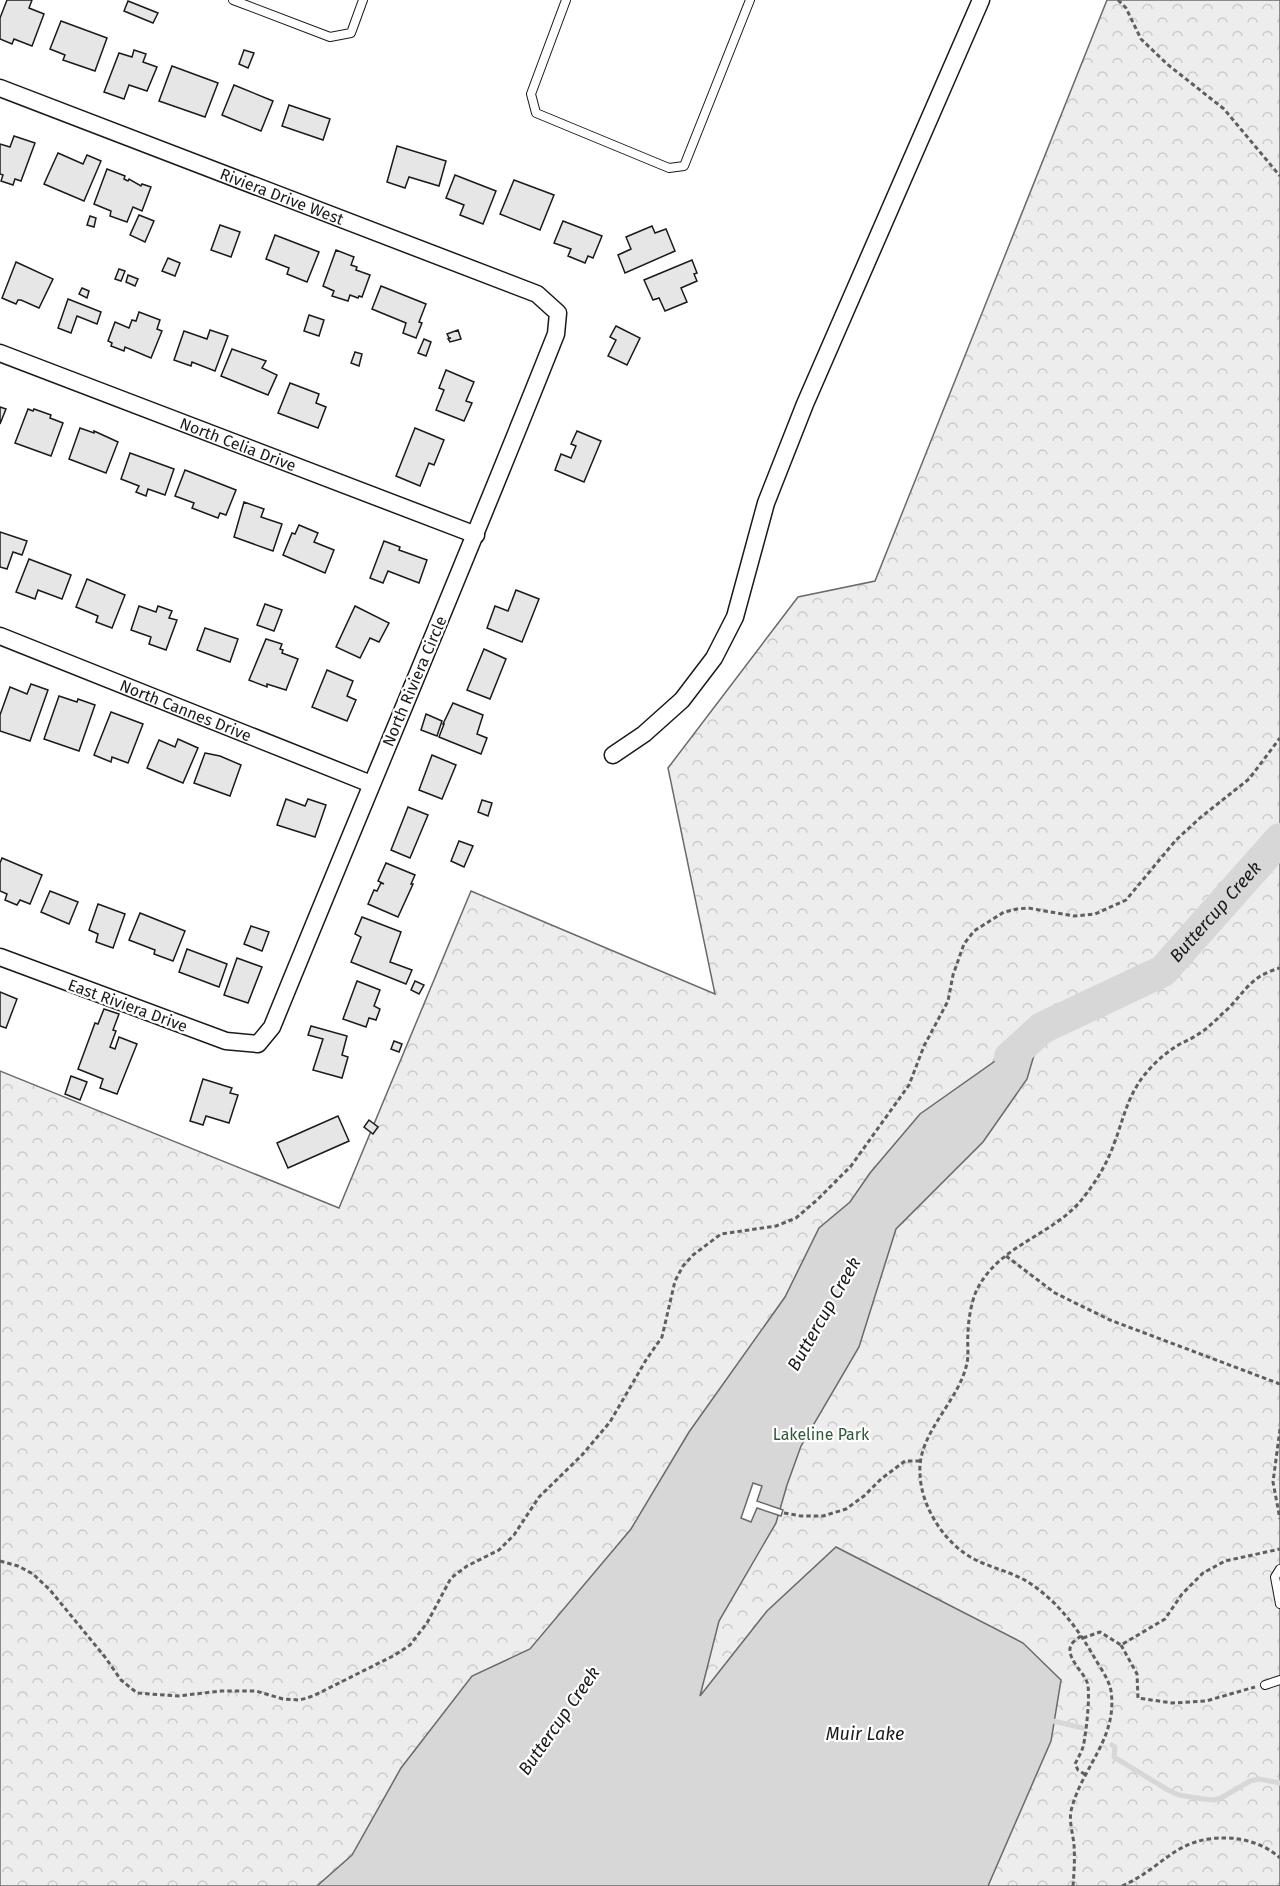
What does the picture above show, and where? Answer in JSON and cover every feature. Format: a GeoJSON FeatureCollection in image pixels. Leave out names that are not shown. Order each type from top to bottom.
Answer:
{"type":"FeatureCollection","features":[{"type":"Feature","properties":{"kind":"street"},"geometry":{"type":"LineString","coordinates":[[612,755],[644,734],[682,700],[714,658],[735,617],[770,492],[805,404],[981,0]]}},
{"type":"Feature","properties":{"kind":"street","name":"Riviera Drive West"},"geometry":{"type":"LineString","coordinates":[[0,88],[537,294],[558,313]]}},
{"type":"Feature","properties":{"kind":"street","name":"North Riviera Circle"},"geometry":{"type":"LineString","coordinates":[[258,1044],[272,1027],[476,535],[556,334],[558,313]]}},
{"type":"Feature","properties":{"kind":"street","name":"North Celia Drive"},"geometry":{"type":"LineString","coordinates":[[0,353],[476,535]]}},
{"type":"Feature","properties":{"kind":"street","name":"North Cannes Drive"},"geometry":{"type":"LineString","coordinates":[[0,636],[371,784]]}},
{"type":"Feature","properties":{"kind":"street","name":"East Riviera Drive"},"geometry":{"type":"LineString","coordinates":[[0,957],[226,1041],[258,1044]]}},
{"type":"Feature","properties":{"kind":"lane"},"geometry":{"type":"LineString","coordinates":[[233,0],[330,37],[351,33],[363,0]]}},
{"type":"Feature","properties":{"kind":"lane"},"geometry":{"type":"LineString","coordinates":[[566,0],[531,94],[536,113],[669,168],[684,166],[750,0]]}},
{"type":"Feature","properties":{"kind":"lane"},"geometry":{"type":"LineString","coordinates":[[1280,1569],[1275,1577],[1280,1604]]}},
{"type":"Feature","properties":{"kind":"lane"},"geometry":{"type":"LineString","coordinates":[[1265,1684],[1280,1680]]}},
{"type":"Feature","properties":{"kind":"path"},"geometry":{"type":"LineString","coordinates":[[1118,0],[1126,8],[1142,39],[1167,64],[1224,109],[1280,176]]}},
{"type":"Feature","properties":{"kind":"path"},"geometry":{"type":"LineString","coordinates":[[0,1561],[18,1566],[33,1574],[105,1657],[121,1680],[137,1693],[178,1696],[221,1690],[256,1691],[283,1699],[300,1700],[313,1696],[395,1655],[410,1645],[427,1623],[451,1578],[467,1566],[499,1550],[514,1535],[539,1497],[582,1455],[605,1428],[662,1337],[675,1281],[693,1254],[721,1234],[776,1226],[796,1218],[818,1200],[851,1166],[909,1085],[924,1046],[948,1001],[953,975],[964,944],[974,931],[1004,912],[1017,909],[1028,908],[1074,916],[1095,914],[1126,900],[1176,840],[1249,779],[1280,738]]}},
{"type":"Feature","properties":{"kind":"path"},"geometry":{"type":"LineString","coordinates":[[1073,1886],[1074,1848],[1070,1815],[1074,1799],[1101,1749],[1112,1721],[1111,1688],[1082,1637],[1066,1615],[1047,1596],[1025,1580],[972,1558],[953,1544],[928,1510],[920,1477],[920,1461],[935,1423],[956,1390],[968,1363],[968,1332],[975,1295],[991,1269],[1021,1243],[1048,1229],[1077,1205],[1091,1188],[1103,1171],[1126,1104],[1139,1082],[1152,1068],[1173,1048],[1198,1035],[1231,1007],[1243,991],[1260,976],[1280,968]]}},
{"type":"Feature","properties":{"kind":"path"},"geometry":{"type":"LineString","coordinates":[[1006,1256],[1055,1293],[1110,1320],[1280,1383]]}},
{"type":"Feature","properties":{"kind":"path"},"geometry":{"type":"LineString","coordinates":[[1280,1429],[1273,1482],[1280,1519]]}},
{"type":"Feature","properties":{"kind":"path"},"geometry":{"type":"LineString","coordinates":[[784,1513],[823,1516],[846,1509],[905,1461],[920,1461]]}},
{"type":"Feature","properties":{"kind":"path"},"geometry":{"type":"LineString","coordinates":[[1121,1645],[1165,1619],[1182,1594],[1203,1573],[1225,1561],[1280,1549]]}},
{"type":"Feature","properties":{"kind":"path"},"geometry":{"type":"LineString","coordinates":[[1086,1775],[1078,1770],[1075,1764],[1083,1745],[1089,1689],[1070,1655],[1072,1643],[1082,1637],[1100,1632],[1121,1645],[1137,1674],[1138,1698],[1172,1703],[1206,1701],[1265,1684]]}},
{"type":"Feature","properties":{"kind":"path"},"geometry":{"type":"LineString","coordinates":[[1122,1886],[1191,1842],[1214,1838],[1241,1839],[1271,1850],[1280,1858]]}},
{"type":"Feature","properties":{"kind":"green space","name":"Lakeline Park"},"geometry":{"type":"Polygon","coordinates":[[[1107,0],[1280,0],[1280,1886],[0,1886],[0,1071],[339,1208],[471,891],[715,994],[668,768],[798,597],[875,581],[1107,0]]]}},
{"type":"Feature","properties":{"kind":"water","name":"Muir Lake"},"geometry":{"type":"Polygon","coordinates":[[[1042,1028],[1027,1079],[983,1142],[896,1229],[859,1347],[801,1446],[776,1523],[719,1621],[700,1696],[767,1611],[836,1547],[1023,1643],[1061,1680],[1051,1741],[988,1886],[317,1886],[352,1855],[401,1768],[472,1676],[530,1649],[631,1529],[689,1432],[785,1297],[819,1228],[850,1202],[870,1173],[920,1114],[1042,1028]]]}},
{"type":"Feature","properties":{"kind":"pier"},"geometry":{"type":"Polygon","coordinates":[[[753,1483],[762,1486],[757,1501],[783,1510],[781,1516],[757,1508],[751,1522],[741,1518],[753,1483]]]}},
{"type":"Feature","properties":{"kind":"building"},"geometry":{"type":"Polygon","coordinates":[[[7,0],[32,0],[29,8],[44,14],[32,46],[14,39],[12,44],[0,39],[0,18],[7,0]]]}},
{"type":"Feature","properties":{"kind":"building"},"geometry":{"type":"Polygon","coordinates":[[[128,1],[158,13],[153,23],[124,11],[128,1]]]}},
{"type":"Feature","properties":{"kind":"building"},"geometry":{"type":"Polygon","coordinates":[[[61,21],[107,38],[95,71],[63,60],[65,55],[50,49],[61,21]]]}},
{"type":"Feature","properties":{"kind":"building"},"geometry":{"type":"Polygon","coordinates":[[[134,50],[146,54],[143,62],[157,67],[147,91],[129,85],[124,99],[104,92],[119,53],[132,57],[134,50]]]}},
{"type":"Feature","properties":{"kind":"building"},"geometry":{"type":"Polygon","coordinates":[[[244,50],[254,53],[248,68],[239,64],[244,50]]]}},
{"type":"Feature","properties":{"kind":"building"},"geometry":{"type":"Polygon","coordinates":[[[172,66],[218,83],[205,117],[159,101],[172,66]]]}},
{"type":"Feature","properties":{"kind":"building"},"geometry":{"type":"Polygon","coordinates":[[[234,85],[273,101],[261,131],[222,115],[234,85]]]}},
{"type":"Feature","properties":{"kind":"building"},"geometry":{"type":"Polygon","coordinates":[[[289,105],[330,119],[323,140],[282,126],[289,105]]]}},
{"type":"Feature","properties":{"kind":"building"},"geometry":{"type":"Polygon","coordinates":[[[14,136],[35,143],[21,181],[15,179],[13,185],[1,181],[3,175],[0,174],[0,144],[10,147],[14,136]]]}},
{"type":"Feature","properties":{"kind":"building"},"geometry":{"type":"Polygon","coordinates":[[[397,146],[446,161],[439,186],[409,177],[405,188],[387,182],[397,146]]]}},
{"type":"Feature","properties":{"kind":"building"},"geometry":{"type":"Polygon","coordinates":[[[58,153],[83,164],[87,155],[101,161],[84,201],[44,184],[58,153]]]}},
{"type":"Feature","properties":{"kind":"building"},"geometry":{"type":"Polygon","coordinates":[[[107,169],[125,176],[124,179],[128,181],[129,179],[141,186],[142,184],[151,187],[142,211],[133,207],[127,222],[110,216],[111,211],[94,204],[107,169]]]}},
{"type":"Feature","properties":{"kind":"building"},"geometry":{"type":"Polygon","coordinates":[[[455,175],[496,191],[483,224],[460,215],[464,205],[446,198],[455,175]]]}},
{"type":"Feature","properties":{"kind":"building"},"geometry":{"type":"Polygon","coordinates":[[[514,180],[554,195],[540,230],[500,214],[514,180]]]}},
{"type":"Feature","properties":{"kind":"building"},"geometry":{"type":"Polygon","coordinates":[[[139,215],[154,221],[145,242],[130,235],[139,215]]]}},
{"type":"Feature","properties":{"kind":"building"},"geometry":{"type":"Polygon","coordinates":[[[90,216],[96,218],[94,227],[87,225],[90,216]]]}},
{"type":"Feature","properties":{"kind":"building"},"geometry":{"type":"Polygon","coordinates":[[[563,221],[602,236],[593,258],[588,256],[585,263],[568,256],[571,249],[554,243],[563,221]]]}},
{"type":"Feature","properties":{"kind":"building"},"geometry":{"type":"Polygon","coordinates":[[[220,225],[240,232],[231,257],[211,250],[220,225]]]}},
{"type":"Feature","properties":{"kind":"building"},"geometry":{"type":"Polygon","coordinates":[[[652,226],[655,233],[666,229],[675,251],[625,273],[618,255],[631,249],[626,237],[652,226]]]}},
{"type":"Feature","properties":{"kind":"building"},"geometry":{"type":"Polygon","coordinates":[[[275,235],[319,252],[307,282],[287,274],[289,268],[266,259],[275,235]]]}},
{"type":"Feature","properties":{"kind":"building"},"geometry":{"type":"Polygon","coordinates":[[[336,250],[354,257],[351,265],[357,267],[356,270],[370,275],[362,297],[350,295],[348,301],[332,296],[334,291],[323,286],[336,250]]]}},
{"type":"Feature","properties":{"kind":"building"},"geometry":{"type":"Polygon","coordinates":[[[168,258],[180,263],[175,276],[162,271],[168,258]]]}},
{"type":"Feature","properties":{"kind":"building"},"geometry":{"type":"Polygon","coordinates":[[[692,260],[697,273],[694,274],[697,281],[681,288],[687,302],[665,311],[659,298],[653,300],[644,280],[692,260]]]}},
{"type":"Feature","properties":{"kind":"building"},"geometry":{"type":"Polygon","coordinates":[[[16,262],[53,279],[39,308],[21,300],[18,300],[16,304],[2,298],[16,262]]]}},
{"type":"Feature","properties":{"kind":"building"},"geometry":{"type":"Polygon","coordinates":[[[119,269],[125,271],[121,281],[115,279],[119,269]]]}},
{"type":"Feature","properties":{"kind":"building"},"geometry":{"type":"Polygon","coordinates":[[[128,275],[138,279],[135,286],[126,282],[128,275]]]}},
{"type":"Feature","properties":{"kind":"building"},"geometry":{"type":"Polygon","coordinates":[[[381,286],[426,304],[416,338],[403,333],[406,323],[372,309],[381,286]]]}},
{"type":"Feature","properties":{"kind":"building"},"geometry":{"type":"Polygon","coordinates":[[[82,288],[89,291],[87,298],[79,294],[82,288]]]}},
{"type":"Feature","properties":{"kind":"building"},"geometry":{"type":"Polygon","coordinates":[[[68,299],[101,312],[97,324],[77,316],[71,333],[58,328],[68,299]]]}},
{"type":"Feature","properties":{"kind":"building"},"geometry":{"type":"Polygon","coordinates":[[[139,312],[160,320],[157,329],[162,331],[151,358],[125,347],[124,351],[111,346],[112,343],[108,341],[115,322],[129,328],[132,320],[136,321],[139,312]]]}},
{"type":"Feature","properties":{"kind":"building"},"geometry":{"type":"Polygon","coordinates":[[[309,315],[324,320],[319,336],[304,331],[309,315]]]}},
{"type":"Feature","properties":{"kind":"building"},"geometry":{"type":"Polygon","coordinates":[[[616,326],[640,338],[627,365],[608,356],[616,340],[610,337],[616,326]]]}},
{"type":"Feature","properties":{"kind":"building"},"geometry":{"type":"Polygon","coordinates":[[[210,330],[228,336],[215,371],[192,362],[191,366],[174,360],[184,331],[207,339],[210,330]]]}},
{"type":"Feature","properties":{"kind":"building"},"geometry":{"type":"Polygon","coordinates":[[[458,330],[461,339],[450,342],[448,339],[451,338],[447,334],[458,330]]]}},
{"type":"Feature","properties":{"kind":"building"},"geometry":{"type":"Polygon","coordinates":[[[424,339],[431,342],[426,356],[418,353],[424,339]]]}},
{"type":"Feature","properties":{"kind":"building"},"geometry":{"type":"Polygon","coordinates":[[[232,349],[266,361],[262,368],[277,375],[268,395],[221,376],[232,349]]]}},
{"type":"Feature","properties":{"kind":"building"},"geometry":{"type":"Polygon","coordinates":[[[355,352],[362,354],[359,366],[351,363],[355,352]]]}},
{"type":"Feature","properties":{"kind":"building"},"geometry":{"type":"Polygon","coordinates":[[[446,370],[474,382],[466,401],[472,403],[464,421],[436,410],[444,390],[439,388],[446,370]]]}},
{"type":"Feature","properties":{"kind":"building"},"geometry":{"type":"Polygon","coordinates":[[[290,383],[319,394],[316,403],[326,407],[318,428],[278,413],[290,383]]]}},
{"type":"Feature","properties":{"kind":"building"},"geometry":{"type":"Polygon","coordinates":[[[0,407],[6,409],[0,424],[0,407]]]}},
{"type":"Feature","properties":{"kind":"building"},"geometry":{"type":"Polygon","coordinates":[[[28,409],[51,415],[50,418],[63,423],[51,456],[15,443],[28,409]]]}},
{"type":"Feature","properties":{"kind":"building"},"geometry":{"type":"Polygon","coordinates":[[[80,428],[94,433],[94,431],[118,442],[106,473],[69,459],[80,428]]]}},
{"type":"Feature","properties":{"kind":"building"},"geometry":{"type":"Polygon","coordinates":[[[415,428],[444,440],[434,465],[429,463],[420,486],[396,476],[415,428]]]}},
{"type":"Feature","properties":{"kind":"building"},"geometry":{"type":"Polygon","coordinates":[[[577,431],[601,441],[584,482],[555,470],[561,454],[571,458],[576,446],[571,444],[577,431]]]}},
{"type":"Feature","properties":{"kind":"building"},"geometry":{"type":"Polygon","coordinates":[[[130,453],[174,469],[165,495],[148,489],[146,496],[136,492],[139,486],[121,479],[130,453]]]}},
{"type":"Feature","properties":{"kind":"building"},"geometry":{"type":"Polygon","coordinates":[[[185,470],[236,490],[226,515],[220,513],[218,518],[192,508],[194,503],[175,496],[185,470]]]}},
{"type":"Feature","properties":{"kind":"building"},"geometry":{"type":"Polygon","coordinates":[[[244,502],[264,509],[261,517],[282,524],[273,551],[234,537],[244,502]]]}},
{"type":"Feature","properties":{"kind":"building"},"geometry":{"type":"Polygon","coordinates":[[[299,525],[318,533],[314,542],[334,550],[325,573],[283,555],[292,533],[295,534],[299,525]]]}},
{"type":"Feature","properties":{"kind":"building"},"geometry":{"type":"Polygon","coordinates":[[[0,532],[27,541],[22,555],[13,552],[7,569],[0,567],[0,532]]]}},
{"type":"Feature","properties":{"kind":"building"},"geometry":{"type":"Polygon","coordinates":[[[384,541],[400,547],[399,550],[427,560],[419,583],[388,571],[383,583],[370,578],[384,541]]]}},
{"type":"Feature","properties":{"kind":"building"},"geometry":{"type":"Polygon","coordinates":[[[29,559],[71,575],[62,599],[38,590],[35,599],[16,592],[29,559]]]}},
{"type":"Feature","properties":{"kind":"building"},"geometry":{"type":"Polygon","coordinates":[[[87,579],[125,595],[112,628],[96,622],[98,616],[76,607],[87,579]]]}},
{"type":"Feature","properties":{"kind":"building"},"geometry":{"type":"Polygon","coordinates":[[[516,590],[539,599],[522,642],[487,628],[495,606],[508,611],[516,590]]]}},
{"type":"Feature","properties":{"kind":"building"},"geometry":{"type":"Polygon","coordinates":[[[265,604],[282,610],[274,631],[257,625],[265,604]]]}},
{"type":"Feature","properties":{"kind":"building"},"geometry":{"type":"Polygon","coordinates":[[[139,606],[156,612],[158,606],[172,611],[169,618],[177,620],[166,650],[149,644],[151,637],[131,630],[139,606]]]}},
{"type":"Feature","properties":{"kind":"building"},"geometry":{"type":"Polygon","coordinates":[[[355,606],[389,623],[379,642],[370,638],[360,658],[336,647],[355,606]]]}},
{"type":"Feature","properties":{"kind":"building"},"geometry":{"type":"Polygon","coordinates":[[[205,628],[238,639],[230,662],[197,650],[205,628]]]}},
{"type":"Feature","properties":{"kind":"building"},"geometry":{"type":"Polygon","coordinates":[[[266,639],[282,644],[280,649],[283,650],[282,653],[298,659],[286,690],[267,684],[267,687],[249,680],[266,639]]]}},
{"type":"Feature","properties":{"kind":"building"},"geometry":{"type":"Polygon","coordinates":[[[484,649],[506,659],[490,699],[467,690],[484,649]]]}},
{"type":"Feature","properties":{"kind":"building"},"geometry":{"type":"Polygon","coordinates":[[[327,670],[353,681],[347,696],[356,700],[347,721],[312,707],[327,670]]]}},
{"type":"Feature","properties":{"kind":"building"},"geometry":{"type":"Polygon","coordinates":[[[31,684],[48,690],[30,741],[0,731],[0,715],[10,687],[27,694],[31,684]]]}},
{"type":"Feature","properties":{"kind":"building"},"geometry":{"type":"Polygon","coordinates":[[[59,696],[95,705],[79,751],[44,739],[59,696]]]}},
{"type":"Feature","properties":{"kind":"building"},"geometry":{"type":"Polygon","coordinates":[[[453,703],[483,715],[477,734],[487,738],[481,754],[439,737],[453,703]]]}},
{"type":"Feature","properties":{"kind":"building"},"geometry":{"type":"Polygon","coordinates":[[[111,712],[143,724],[128,763],[112,757],[111,762],[94,755],[111,712]]]}},
{"type":"Feature","properties":{"kind":"building"},"geometry":{"type":"Polygon","coordinates":[[[426,714],[442,721],[437,736],[421,730],[426,714]]]}},
{"type":"Feature","properties":{"kind":"building"},"geometry":{"type":"Polygon","coordinates":[[[178,739],[198,748],[183,783],[147,768],[159,740],[175,747],[178,739]]]}},
{"type":"Feature","properties":{"kind":"building"},"geometry":{"type":"Polygon","coordinates":[[[205,753],[220,756],[241,765],[230,796],[194,783],[205,753]]]}},
{"type":"Feature","properties":{"kind":"building"},"geometry":{"type":"Polygon","coordinates":[[[432,755],[456,765],[442,799],[419,790],[432,755]]]}},
{"type":"Feature","properties":{"kind":"building"},"geometry":{"type":"Polygon","coordinates":[[[286,799],[305,806],[308,799],[326,805],[315,837],[277,825],[286,799]]]}},
{"type":"Feature","properties":{"kind":"building"},"geometry":{"type":"Polygon","coordinates":[[[482,800],[492,803],[488,816],[478,812],[482,800]]]}},
{"type":"Feature","properties":{"kind":"building"},"geometry":{"type":"Polygon","coordinates":[[[408,807],[428,815],[410,858],[391,850],[408,807]]]}},
{"type":"Feature","properties":{"kind":"building"},"geometry":{"type":"Polygon","coordinates":[[[459,841],[473,846],[464,867],[451,861],[459,841]]]}},
{"type":"Feature","properties":{"kind":"building"},"geometry":{"type":"Polygon","coordinates":[[[2,858],[42,875],[30,904],[20,900],[17,905],[5,900],[7,894],[0,891],[2,858]]]}},
{"type":"Feature","properties":{"kind":"building"},"geometry":{"type":"Polygon","coordinates":[[[386,863],[415,875],[398,917],[368,904],[374,890],[377,891],[381,883],[384,884],[378,881],[386,863]]]}},
{"type":"Feature","properties":{"kind":"building"},"geometry":{"type":"Polygon","coordinates":[[[50,891],[78,902],[69,924],[41,912],[50,891]]]}},
{"type":"Feature","properties":{"kind":"building"},"geometry":{"type":"Polygon","coordinates":[[[98,904],[125,914],[113,948],[96,942],[98,934],[89,930],[98,904]]]}},
{"type":"Feature","properties":{"kind":"building"},"geometry":{"type":"Polygon","coordinates":[[[140,913],[185,931],[173,961],[154,954],[155,950],[129,940],[140,913]]]}},
{"type":"Feature","properties":{"kind":"building"},"geometry":{"type":"Polygon","coordinates":[[[362,917],[401,932],[390,962],[412,970],[406,984],[351,962],[361,937],[355,934],[362,917]]]}},
{"type":"Feature","properties":{"kind":"building"},"geometry":{"type":"Polygon","coordinates":[[[251,926],[269,932],[262,951],[244,944],[251,926]]]}},
{"type":"Feature","properties":{"kind":"building"},"geometry":{"type":"Polygon","coordinates":[[[187,949],[227,964],[219,987],[179,972],[187,949]]]}},
{"type":"Feature","properties":{"kind":"building"},"geometry":{"type":"Polygon","coordinates":[[[237,958],[262,967],[248,1003],[224,995],[237,958]]]}},
{"type":"Feature","properties":{"kind":"building"},"geometry":{"type":"Polygon","coordinates":[[[357,981],[380,990],[374,1006],[380,1009],[376,1020],[369,1018],[366,1027],[343,1019],[357,981]]]}},
{"type":"Feature","properties":{"kind":"building"},"geometry":{"type":"Polygon","coordinates":[[[415,981],[424,985],[419,994],[411,990],[415,981]]]}},
{"type":"Feature","properties":{"kind":"building"},"geometry":{"type":"Polygon","coordinates":[[[0,992],[17,999],[6,1028],[0,1026],[0,992]]]}},
{"type":"Feature","properties":{"kind":"building"},"geometry":{"type":"Polygon","coordinates":[[[104,1009],[119,1014],[110,1047],[115,1049],[119,1037],[137,1044],[117,1094],[100,1088],[103,1079],[78,1069],[95,1023],[98,1024],[104,1009]]]}},
{"type":"Feature","properties":{"kind":"building"},"geometry":{"type":"Polygon","coordinates":[[[311,1026],[347,1036],[342,1055],[348,1057],[342,1078],[313,1070],[323,1039],[308,1035],[311,1026]]]}},
{"type":"Feature","properties":{"kind":"building"},"geometry":{"type":"Polygon","coordinates":[[[394,1041],[402,1044],[399,1052],[391,1049],[394,1041]]]}},
{"type":"Feature","properties":{"kind":"building"},"geometry":{"type":"Polygon","coordinates":[[[71,1076],[87,1082],[80,1100],[65,1094],[71,1076]]]}},
{"type":"Feature","properties":{"kind":"building"},"geometry":{"type":"Polygon","coordinates":[[[203,1079],[232,1088],[230,1093],[238,1095],[229,1123],[206,1116],[203,1125],[190,1121],[203,1079]]]}},
{"type":"Feature","properties":{"kind":"building"},"geometry":{"type":"Polygon","coordinates":[[[338,1116],[349,1141],[288,1168],[277,1143],[338,1116]]]}},
{"type":"Feature","properties":{"kind":"building"},"geometry":{"type":"Polygon","coordinates":[[[369,1120],[378,1127],[373,1134],[364,1127],[369,1120]]]}},
{"type":"Feature","properties":{"kind":"waterway","name":"Buttercup Creek"},"geometry":{"type":"LineString","coordinates":[[1010,1057],[1042,1028],[1163,971],[1280,839]]}},
{"type":"Feature","properties":{"kind":"waterway"},"geometry":{"type":"LineString","coordinates":[[1049,1720],[1083,1728]]}},
{"type":"Feature","properties":{"kind":"waterway"},"geometry":{"type":"LineString","coordinates":[[1112,1745],[1115,1747],[1114,1757],[1179,1795],[1214,1800],[1250,1781],[1259,1779],[1280,1783]]}}]}
